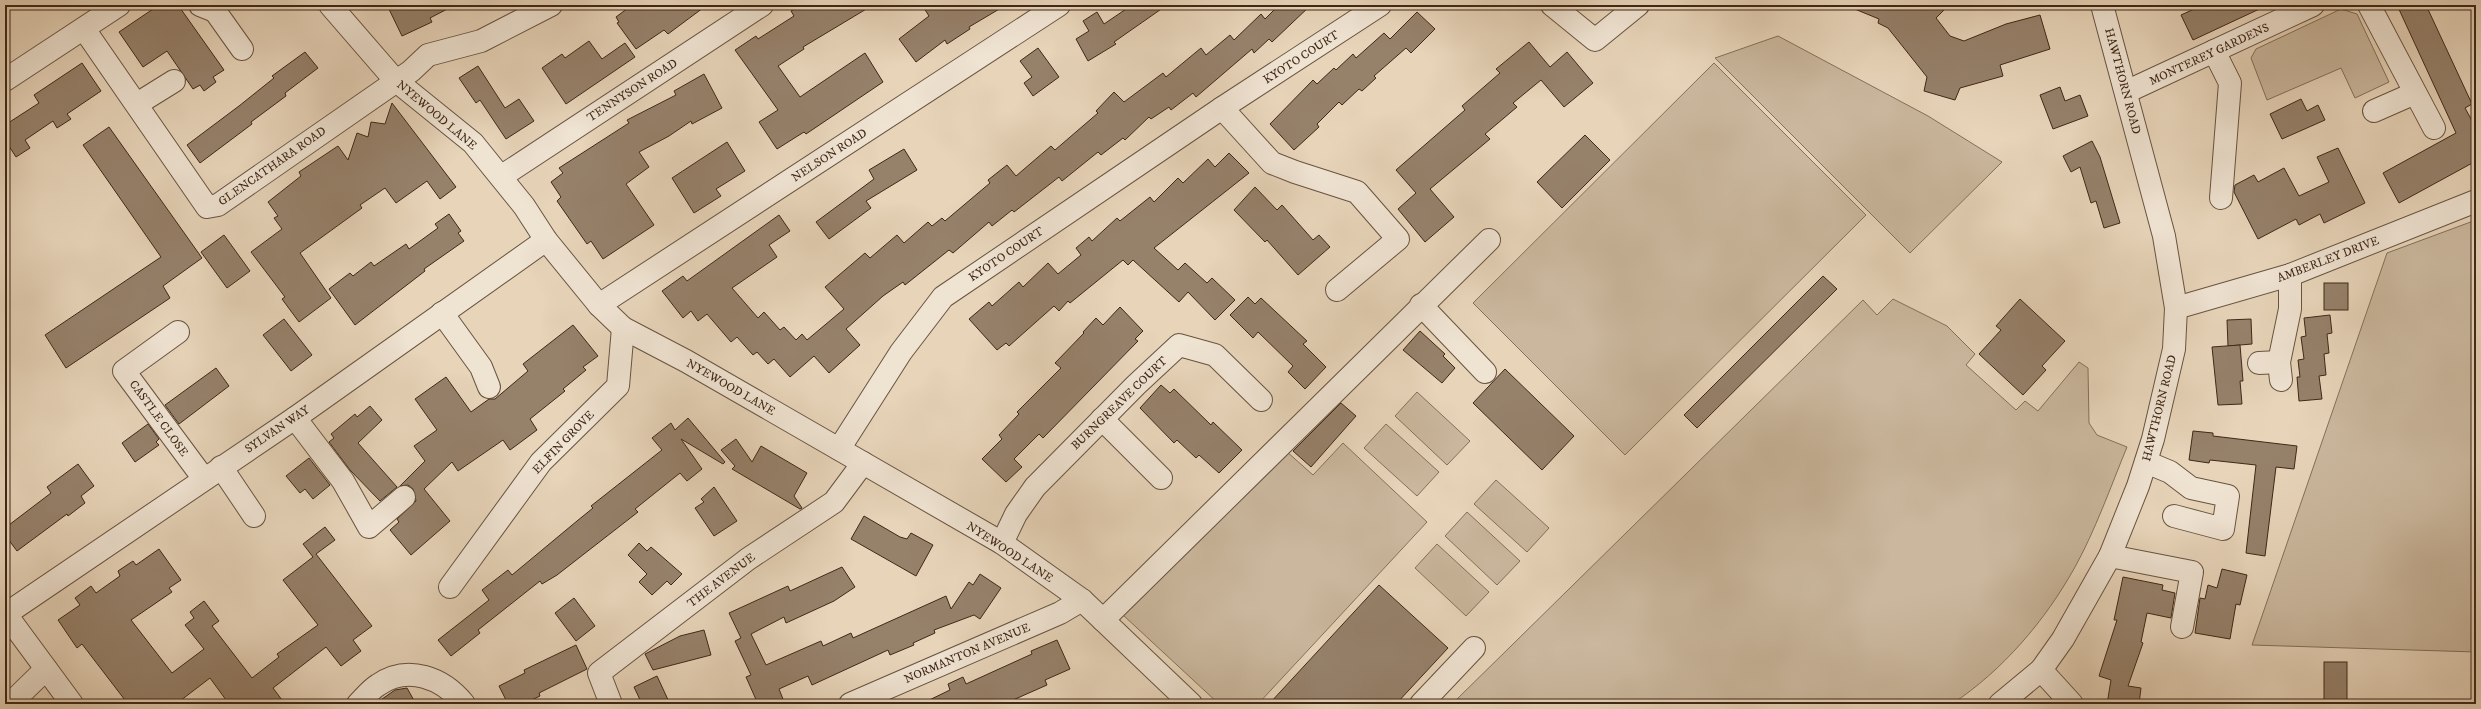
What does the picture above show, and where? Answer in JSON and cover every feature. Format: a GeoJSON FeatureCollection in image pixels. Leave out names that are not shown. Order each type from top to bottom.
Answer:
{"type":"FeatureCollection","features":[{"type":"Feature","properties":{"kind":"street"},"geometry":{"type":"LineString","coordinates":[[5,80],[119,5]]}},
{"type":"Feature","properties":{"kind":"street"},"geometry":{"type":"LineString","coordinates":[[200,5],[215,12],[242,49]]}},
{"type":"Feature","properties":{"kind":"street","name":"NYEWOOD LANE"},"geometry":{"type":"LineString","coordinates":[[330,5],[395,80],[473,143],[502,176],[546,240],[599,306],[623,328],[839,449],[1002,543],[1082,600],[1191,704]]}},
{"type":"Feature","properties":{"kind":"street"},"geometry":{"type":"LineString","coordinates":[[395,80],[411,71],[428,55],[481,41],[551,5]]}},
{"type":"Feature","properties":{"kind":"street","name":"TENNYSON ROAD"},"geometry":{"type":"LineString","coordinates":[[502,176],[762,5]]}},
{"type":"Feature","properties":{"kind":"street","name":"NELSON ROAD"},"geometry":{"type":"LineString","coordinates":[[599,306],[1060,5]]}},
{"type":"Feature","properties":{"kind":"street","name":"KYOTO COURT"},"geometry":{"type":"LineString","coordinates":[[839,449],[901,352],[943,297],[1222,108],[1380,5]]}},
{"type":"Feature","properties":{"kind":"street"},"geometry":{"type":"LineString","coordinates":[[1552,5],[1595,40],[1638,5]]}},
{"type":"Feature","properties":{"kind":"street","name":"HAWTHORN ROAD"},"geometry":{"type":"LineString","coordinates":[[2000,704],[2041,670],[2066,633],[2110,556],[2146,462],[2168,379],[2174,349],[2176,308],[2164,236],[2102,5]]}},
{"type":"Feature","properties":{"kind":"street","name":"MONTEREY GARDENS"},"geometry":{"type":"LineString","coordinates":[[2126,92],[2313,5]]}},
{"type":"Feature","properties":{"kind":"street"},"geometry":{"type":"LineString","coordinates":[[2369,5],[2434,128]]}},
{"type":"Feature","properties":{"kind":"street","name":"GLENCATHARA ROAD"},"geometry":{"type":"LineString","coordinates":[[84,29],[207,207],[218,205],[395,80]]}},
{"type":"Feature","properties":{"kind":"street"},"geometry":{"type":"LineString","coordinates":[[2214,51],[2230,83],[2221,198]]}},
{"type":"Feature","properties":{"kind":"street"},"geometry":{"type":"LineString","coordinates":[[137,104],[174,80]]}},
{"type":"Feature","properties":{"kind":"street"},"geometry":{"type":"LineString","coordinates":[[2374,111],[2415,93]]}},
{"type":"Feature","properties":{"kind":"street"},"geometry":{"type":"LineString","coordinates":[[1222,108],[1272,162],[1295,172],[1357,192],[1398,239],[1337,290]]}},
{"type":"Feature","properties":{"kind":"street","name":"AMBERLEY DRIVE"},"geometry":{"type":"LineString","coordinates":[[2176,308],[2290,275],[2476,201]]}},
{"type":"Feature","properties":{"kind":"street","name":"SYLVAN WAY"},"geometry":{"type":"LineString","coordinates":[[6,613],[295,418],[546,240]]}},
{"type":"Feature","properties":{"kind":"street"},"geometry":{"type":"LineString","coordinates":[[1103,620],[1421,305],[1489,240]]}},
{"type":"Feature","properties":{"kind":"street"},"geometry":{"type":"LineString","coordinates":[[2273,368],[2290,309],[2290,275]]}},
{"type":"Feature","properties":{"kind":"street"},"geometry":{"type":"LineString","coordinates":[[1421,305],[1485,372]]}},
{"type":"Feature","properties":{"kind":"street"},"geometry":{"type":"LineString","coordinates":[[442,314],[481,367],[489,388]]}},
{"type":"Feature","properties":{"kind":"street","name":"ELFIN GROVE"},"geometry":{"type":"LineString","coordinates":[[450,588],[541,462],[618,386],[623,328]]}},
{"type":"Feature","properties":{"kind":"street","name":"CASTLE CLOSE"},"geometry":{"type":"LineString","coordinates":[[178,332],[124,371],[212,473]]}},
{"type":"Feature","properties":{"kind":"street","name":"BURNGREAVE COURT"},"geometry":{"type":"LineString","coordinates":[[1002,543],[1016,514],[1035,487],[1102,419],[1179,345],[1215,355],[1261,400]]}},
{"type":"Feature","properties":{"kind":"street"},"geometry":{"type":"LineString","coordinates":[[295,418],[343,481],[369,527],[404,497]]}},
{"type":"Feature","properties":{"kind":"street"},"geometry":{"type":"LineString","coordinates":[[1102,419],[1161,478]]}},
{"type":"Feature","properties":{"kind":"street"},"geometry":{"type":"LineString","coordinates":[[2146,462],[2170,472],[2191,488],[2228,496],[2223,529],[2174,516]]}},
{"type":"Feature","properties":{"kind":"street","name":"THE AVENUE"},"geometry":{"type":"LineString","coordinates":[[611,704],[599,673],[748,559],[834,502],[863,464]]}},
{"type":"Feature","properties":{"kind":"street"},"geometry":{"type":"LineString","coordinates":[[212,473],[254,516]]}},
{"type":"Feature","properties":{"kind":"street"},"geometry":{"type":"LineString","coordinates":[[2110,556],[2192,572],[2182,627]]}},
{"type":"Feature","properties":{"kind":"street","name":"NORMANTON AVENUE"},"geometry":{"type":"LineString","coordinates":[[850,704],[1060,613],[1082,600]]}},
{"type":"Feature","properties":{"kind":"street"},"geometry":{"type":"LineString","coordinates":[[6,613],[72,704]]}},
{"type":"Feature","properties":{"kind":"street"},"geometry":{"type":"LineString","coordinates":[[1421,704],[1474,648]]}},
{"type":"Feature","properties":{"kind":"street"},"geometry":{"type":"LineString","coordinates":[[10,704],[46,669]]}},
{"type":"Feature","properties":{"kind":"street"},"geometry":{"type":"LineString","coordinates":[[2041,670],[2072,704]]}},
{"type":"Feature","properties":{"kind":"street"},"geometry":{"type":"LineString","coordinates":[[358,704],[378,684],[407,673],[430,677],[456,694],[464,704]]}},
{"type":"Feature","properties":{"kind":"shaded area"},"geometry":{"type":"Polygon","coordinates":[[[2341,9],[2357,14],[2389,82],[2355,98],[2341,68],[2267,100],[2251,58],[2256,49],[2341,9]]]}},
{"type":"Feature","properties":{"kind":"shaded area"},"geometry":{"type":"Polygon","coordinates":[[[1778,36],[1928,116],[2002,162],[1910,253],[1715,58],[1778,36]]]}},
{"type":"Feature","properties":{"kind":"shaded area"},"geometry":{"type":"Polygon","coordinates":[[[1714,63],[1866,215],[1625,455],[1473,303],[1714,63]]]}},
{"type":"Feature","properties":{"kind":"shaded area"},"geometry":{"type":"Polygon","coordinates":[[[2476,220],[2476,652],[2252,645],[2387,253],[2476,220]]]}},
{"type":"Feature","properties":{"kind":"shaded area"},"geometry":{"type":"Polygon","coordinates":[[[1893,299],[1947,326],[1975,354],[1966,365],[2016,410],[2025,401],[2038,411],[2079,362],[2088,368],[2089,423],[2097,435],[2127,447],[2089,539],[2063,587],[2036,625],[1989,676],[1952,704],[1452,704],[1863,300],[1877,315],[1893,299]]]}},
{"type":"Feature","properties":{"kind":"shaded area"},"geometry":{"type":"Polygon","coordinates":[[[1417,392],[1470,441],[1447,465],[1395,416],[1417,392]]]}},
{"type":"Feature","properties":{"kind":"shaded area"},"geometry":{"type":"Polygon","coordinates":[[[1386,424],[1439,472],[1417,496],[1364,448],[1386,424]]]}},
{"type":"Feature","properties":{"kind":"shaded area"},"geometry":{"type":"Polygon","coordinates":[[[1343,443],[1427,522],[1258,704],[1219,704],[1123,615],[1286,451],[1313,475],[1343,443]]]}},
{"type":"Feature","properties":{"kind":"shaded area"},"geometry":{"type":"Polygon","coordinates":[[[1496,480],[1549,528],[1527,552],[1474,504],[1496,480]]]}},
{"type":"Feature","properties":{"kind":"shaded area"},"geometry":{"type":"Polygon","coordinates":[[[1467,512],[1520,561],[1497,585],[1445,536],[1467,512]]]}},
{"type":"Feature","properties":{"kind":"shaded area"},"geometry":{"type":"Polygon","coordinates":[[[1437,544],[1489,592],[1466,616],[1415,568],[1437,544]]]}},
{"type":"Feature","properties":{"kind":"building"},"geometry":{"type":"Polygon","coordinates":[[[159,5],[178,5],[224,70],[213,77],[216,82],[204,91],[200,85],[193,89],[167,51],[143,67],[119,32],[159,5]]]}},
{"type":"Feature","properties":{"kind":"building"},"geometry":{"type":"Polygon","coordinates":[[[387,5],[455,5],[430,18],[432,22],[402,36],[387,5]]]}},
{"type":"Feature","properties":{"kind":"building"},"geometry":{"type":"Polygon","coordinates":[[[632,5],[707,5],[668,34],[664,30],[636,49],[617,23],[619,22],[616,17],[632,5]]]}},
{"type":"Feature","properties":{"kind":"building"},"geometry":{"type":"Polygon","coordinates":[[[802,5],[873,5],[803,47],[804,49],[778,66],[800,97],[865,53],[883,82],[806,134],[804,132],[777,149],[759,122],[778,110],[735,50],[756,36],[758,39],[794,16],[791,11],[802,5]]]}},
{"type":"Feature","properties":{"kind":"building"},"geometry":{"type":"Polygon","coordinates":[[[922,5],[1006,5],[969,27],[970,29],[947,44],[945,40],[916,62],[899,39],[929,16],[922,5]]]}},
{"type":"Feature","properties":{"kind":"building"},"geometry":{"type":"Polygon","coordinates":[[[1132,5],[1167,5],[1114,42],[1116,44],[1088,61],[1076,39],[1089,31],[1083,21],[1097,12],[1104,24],[1132,5]]]}},
{"type":"Feature","properties":{"kind":"building"},"geometry":{"type":"Polygon","coordinates":[[[1279,5],[1311,5],[1272,42],[1269,39],[1254,53],[1252,49],[1196,97],[1193,93],[1171,110],[1169,107],[1151,119],[1149,117],[1125,140],[1123,138],[1101,155],[1098,152],[1062,181],[1059,177],[1014,212],[1012,210],[992,226],[989,222],[953,253],[949,250],[905,285],[903,282],[883,296],[846,329],[860,345],[829,373],[814,356],[790,377],[774,359],[768,364],[757,352],[753,355],[737,337],[731,342],[707,314],[698,321],[691,311],[683,318],[662,291],[683,276],[687,281],[779,215],[790,231],[769,245],[777,257],[732,288],[758,318],[764,312],[780,330],[784,327],[796,340],[802,334],[807,340],[844,309],[825,287],[865,253],[870,258],[897,235],[904,243],[928,222],[932,226],[942,218],[945,221],[990,183],[988,180],[1007,165],[1016,176],[1051,146],[1055,150],[1098,113],[1096,111],[1114,92],[1124,102],[1163,73],[1166,77],[1201,48],[1206,55],[1230,35],[1234,40],[1261,14],[1265,19],[1279,5]]]}},
{"type":"Feature","properties":{"kind":"building"},"geometry":{"type":"Polygon","coordinates":[[[1845,5],[1949,5],[1936,18],[1950,36],[1964,41],[2006,24],[2040,15],[2050,49],[2000,65],[2003,76],[1960,88],[1955,100],[1924,91],[1927,77],[1888,28],[1878,23],[1879,19],[1845,5]]]}},
{"type":"Feature","properties":{"kind":"building"},"geometry":{"type":"Polygon","coordinates":[[[2203,5],[2268,5],[2193,40],[2181,15],[2203,5]]]}},
{"type":"Feature","properties":{"kind":"building"},"geometry":{"type":"Polygon","coordinates":[[[2397,5],[2426,5],[2472,104],[2465,108],[2476,128],[2476,161],[2399,203],[2383,173],[2456,133],[2397,5]]]}},
{"type":"Feature","properties":{"kind":"building"},"geometry":{"type":"Polygon","coordinates":[[[1417,12],[1435,29],[1411,53],[1406,48],[1374,76],[1376,78],[1362,91],[1359,89],[1342,105],[1339,102],[1317,124],[1319,127],[1294,150],[1270,124],[1313,80],[1317,84],[1334,68],[1336,70],[1353,54],[1356,58],[1384,33],[1390,39],[1417,12]]]}},
{"type":"Feature","properties":{"kind":"building"},"geometry":{"type":"Polygon","coordinates":[[[589,41],[602,59],[625,43],[635,57],[566,104],[542,68],[562,54],[565,58],[589,41]]]}},
{"type":"Feature","properties":{"kind":"building"},"geometry":{"type":"Polygon","coordinates":[[[1529,42],[1550,67],[1567,52],[1593,83],[1564,107],[1541,80],[1513,103],[1517,107],[1485,134],[1490,139],[1430,189],[1454,217],[1425,242],[1398,209],[1416,193],[1396,170],[1465,110],[1462,106],[1500,73],[1496,69],[1529,42]]]}},
{"type":"Feature","properties":{"kind":"building"},"geometry":{"type":"Polygon","coordinates":[[[1038,48],[1059,77],[1033,96],[1024,83],[1032,77],[1020,61],[1038,48]]]}},
{"type":"Feature","properties":{"kind":"building"},"geometry":{"type":"Polygon","coordinates":[[[305,52],[318,68],[285,93],[286,96],[251,122],[252,124],[200,163],[187,145],[274,78],[272,76],[305,52]]]}},
{"type":"Feature","properties":{"kind":"building"},"geometry":{"type":"Polygon","coordinates":[[[82,63],[101,91],[67,114],[71,119],[57,128],[53,121],[25,140],[30,148],[16,157],[5,140],[5,125],[39,103],[34,95],[82,63]]]}},
{"type":"Feature","properties":{"kind":"building"},"geometry":{"type":"Polygon","coordinates":[[[478,66],[505,108],[519,99],[534,121],[506,139],[480,100],[476,103],[459,78],[478,66]]]}},
{"type":"Feature","properties":{"kind":"building"},"geometry":{"type":"Polygon","coordinates":[[[704,74],[722,108],[692,124],[691,121],[669,136],[639,152],[649,167],[626,184],[654,225],[603,259],[591,241],[587,244],[557,201],[561,197],[551,182],[563,173],[559,168],[629,123],[627,120],[676,95],[674,91],[704,74]]]}},
{"type":"Feature","properties":{"kind":"building"},"geometry":{"type":"Polygon","coordinates":[[[2060,87],[2065,101],[2080,95],[2088,116],[2053,129],[2040,95],[2060,87]]]}},
{"type":"Feature","properties":{"kind":"building"},"geometry":{"type":"Polygon","coordinates":[[[2301,99],[2307,111],[2318,105],[2325,120],[2282,139],[2270,114],[2301,99]]]}},
{"type":"Feature","properties":{"kind":"building"},"geometry":{"type":"Polygon","coordinates":[[[392,103],[456,187],[440,199],[427,181],[396,203],[385,188],[360,205],[362,208],[300,253],[331,298],[299,322],[282,299],[285,297],[251,252],[282,229],[274,218],[278,216],[268,202],[301,176],[299,172],[338,146],[348,160],[357,133],[368,137],[371,122],[385,124],[392,103]]]}},
{"type":"Feature","properties":{"kind":"building"},"geometry":{"type":"Polygon","coordinates":[[[109,127],[202,258],[163,286],[170,298],[66,368],[45,335],[161,257],[83,145],[109,127]]]}},
{"type":"Feature","properties":{"kind":"building"},"geometry":{"type":"Polygon","coordinates":[[[1585,135],[1610,160],[1562,208],[1537,182],[1585,135]]]}},
{"type":"Feature","properties":{"kind":"building"},"geometry":{"type":"Polygon","coordinates":[[[2092,141],[2100,157],[2120,223],[2104,228],[2096,201],[2091,203],[2080,167],[2071,172],[2063,156],[2092,141]]]}},
{"type":"Feature","properties":{"kind":"building"},"geometry":{"type":"Polygon","coordinates":[[[727,142],[745,171],[716,189],[721,196],[694,213],[672,178],[727,142]]]}},
{"type":"Feature","properties":{"kind":"building"},"geometry":{"type":"Polygon","coordinates":[[[2338,148],[2365,203],[2324,223],[2320,214],[2299,225],[2296,219],[2258,239],[2234,192],[2235,185],[2254,175],[2258,182],[2284,168],[2299,196],[2329,182],[2317,157],[2338,148]]]}},
{"type":"Feature","properties":{"kind":"building"},"geometry":{"type":"Polygon","coordinates":[[[904,149],[917,170],[866,201],[871,208],[829,239],[816,222],[874,179],[869,170],[904,149]]]}},
{"type":"Feature","properties":{"kind":"building"},"geometry":{"type":"Polygon","coordinates":[[[1229,153],[1249,173],[1154,248],[1178,270],[1185,263],[1207,283],[1212,278],[1235,300],[1215,320],[1188,292],[1179,302],[1133,260],[1128,265],[1123,260],[1070,303],[1068,301],[1059,311],[1054,306],[1009,346],[1006,343],[997,350],[969,319],[989,302],[992,306],[1019,282],[1023,287],[1048,263],[1058,274],[1081,255],[1076,248],[1089,237],[1092,241],[1117,218],[1120,221],[1150,197],[1154,202],[1178,178],[1183,183],[1208,159],[1215,167],[1229,153]]]}},
{"type":"Feature","properties":{"kind":"building"},"geometry":{"type":"Polygon","coordinates":[[[1255,187],[1277,210],[1282,205],[1313,240],[1319,235],[1330,247],[1298,275],[1267,240],[1265,242],[1234,210],[1255,187]]]}},
{"type":"Feature","properties":{"kind":"building"},"geometry":{"type":"Polygon","coordinates":[[[449,214],[461,231],[458,233],[464,241],[424,269],[425,271],[355,325],[329,289],[350,273],[353,276],[371,262],[374,266],[406,244],[409,249],[438,228],[435,224],[449,214]]]}},
{"type":"Feature","properties":{"kind":"building"},"geometry":{"type":"Polygon","coordinates":[[[224,235],[250,271],[227,288],[201,252],[224,235]]]}},
{"type":"Feature","properties":{"kind":"building"},"geometry":{"type":"Polygon","coordinates":[[[1823,276],[1837,289],[1697,428],[1684,415],[1823,276]]]}},
{"type":"Feature","properties":{"kind":"building"},"geometry":{"type":"Polygon","coordinates":[[[2324,283],[2348,283],[2348,310],[2324,310],[2324,283]]]}},
{"type":"Feature","properties":{"kind":"building"},"geometry":{"type":"Polygon","coordinates":[[[1248,297],[1255,304],[1261,298],[1307,341],[1303,344],[1326,367],[1305,389],[1288,372],[1293,366],[1258,332],[1253,338],[1230,315],[1248,297]]]}},
{"type":"Feature","properties":{"kind":"building"},"geometry":{"type":"Polygon","coordinates":[[[2020,299],[2065,341],[2042,366],[2046,370],[2023,395],[1979,354],[2001,330],[1996,326],[2020,299]]]}},
{"type":"Feature","properties":{"kind":"building"},"geometry":{"type":"Polygon","coordinates":[[[1120,307],[1143,331],[1135,339],[1138,341],[1043,438],[1039,434],[1014,459],[1022,467],[1006,482],[982,459],[1002,439],[999,435],[1019,414],[1017,412],[1061,368],[1055,363],[1084,333],[1083,332],[1096,318],[1103,325],[1120,307]]]}},
{"type":"Feature","properties":{"kind":"building"},"geometry":{"type":"Polygon","coordinates":[[[2330,315],[2332,333],[2327,334],[2329,353],[2324,354],[2326,375],[2319,376],[2322,399],[2299,401],[2297,377],[2300,377],[2298,360],[2304,359],[2301,337],[2306,336],[2304,318],[2330,315]]]}},
{"type":"Feature","properties":{"kind":"building"},"geometry":{"type":"Polygon","coordinates":[[[284,319],[312,355],[291,371],[263,335],[284,319]]]}},
{"type":"Feature","properties":{"kind":"building"},"geometry":{"type":"Polygon","coordinates":[[[2251,319],[2252,344],[2228,346],[2227,320],[2251,319]]]}},
{"type":"Feature","properties":{"kind":"building"},"geometry":{"type":"Polygon","coordinates":[[[573,325],[598,356],[583,367],[586,370],[563,389],[565,391],[530,419],[537,430],[510,450],[503,440],[458,471],[452,462],[424,489],[450,521],[411,555],[390,530],[399,522],[397,519],[416,501],[413,489],[408,485],[400,486],[425,461],[414,446],[437,430],[415,399],[446,377],[471,412],[489,399],[495,399],[528,371],[523,364],[573,325]]]}},
{"type":"Feature","properties":{"kind":"building"},"geometry":{"type":"Polygon","coordinates":[[[1420,331],[1445,354],[1443,356],[1455,368],[1442,383],[1403,350],[1420,331]]]}},
{"type":"Feature","properties":{"kind":"building"},"geometry":{"type":"Polygon","coordinates":[[[2240,345],[2243,381],[2240,381],[2242,404],[2218,405],[2212,347],[2240,345]]]}},
{"type":"Feature","properties":{"kind":"building"},"geometry":{"type":"Polygon","coordinates":[[[216,368],[229,386],[179,424],[165,405],[216,368]]]}},
{"type":"Feature","properties":{"kind":"building"},"geometry":{"type":"Polygon","coordinates":[[[1505,369],[1574,436],[1542,470],[1473,403],[1505,369]]]}},
{"type":"Feature","properties":{"kind":"building"},"geometry":{"type":"Polygon","coordinates":[[[1161,385],[1170,393],[1174,389],[1211,425],[1213,422],[1242,450],[1219,473],[1199,455],[1196,458],[1177,440],[1174,443],[1140,408],[1161,385]]]}},
{"type":"Feature","properties":{"kind":"building"},"geometry":{"type":"Polygon","coordinates":[[[1341,403],[1356,416],[1311,467],[1293,451],[1341,403]]]}},
{"type":"Feature","properties":{"kind":"building"},"geometry":{"type":"Polygon","coordinates":[[[370,406],[382,420],[358,443],[397,487],[380,501],[350,470],[329,442],[334,438],[331,434],[355,414],[357,417],[370,406]]]}},
{"type":"Feature","properties":{"kind":"building"},"geometry":{"type":"Polygon","coordinates":[[[688,418],[725,462],[723,464],[681,439],[702,469],[687,481],[680,473],[635,509],[638,512],[557,575],[542,584],[540,581],[478,630],[480,633],[451,656],[438,640],[489,600],[482,590],[508,570],[512,575],[593,508],[591,506],[662,450],[652,438],[671,423],[675,430],[688,418]]]}},
{"type":"Feature","properties":{"kind":"building"},"geometry":{"type":"Polygon","coordinates":[[[148,424],[159,439],[156,442],[159,445],[135,462],[122,443],[148,424]]]}},
{"type":"Feature","properties":{"kind":"building"},"geometry":{"type":"Polygon","coordinates":[[[2193,431],[2213,433],[2213,436],[2297,446],[2294,469],[2276,467],[2265,556],[2246,553],[2256,465],[2210,460],[2209,463],[2189,460],[2193,431]]]}},
{"type":"Feature","properties":{"kind":"building"},"geometry":{"type":"Polygon","coordinates":[[[736,439],[752,462],[761,446],[807,473],[794,496],[802,508],[800,509],[732,469],[735,466],[721,450],[736,439]]]}},
{"type":"Feature","properties":{"kind":"building"},"geometry":{"type":"Polygon","coordinates":[[[309,458],[330,485],[313,499],[305,489],[300,493],[286,476],[309,458]]]}},
{"type":"Feature","properties":{"kind":"building"},"geometry":{"type":"Polygon","coordinates":[[[78,464],[94,486],[81,496],[85,503],[68,516],[67,514],[17,551],[5,535],[5,528],[51,493],[47,487],[78,464]]]}},
{"type":"Feature","properties":{"kind":"building"},"geometry":{"type":"Polygon","coordinates":[[[714,487],[737,521],[714,536],[695,508],[704,502],[701,499],[714,487]]]}},
{"type":"Feature","properties":{"kind":"building"},"geometry":{"type":"Polygon","coordinates":[[[864,516],[900,537],[907,539],[911,533],[933,545],[916,576],[851,539],[864,516]]]}},
{"type":"Feature","properties":{"kind":"building"},"geometry":{"type":"Polygon","coordinates":[[[325,527],[335,540],[316,554],[372,626],[353,640],[361,651],[341,666],[326,647],[273,688],[285,704],[229,704],[210,678],[176,704],[128,704],[82,644],[77,648],[58,620],[80,605],[75,598],[91,586],[96,593],[120,576],[118,571],[133,561],[136,565],[159,549],[181,580],[169,588],[172,592],[131,620],[172,673],[204,649],[185,625],[194,618],[190,612],[204,601],[219,621],[212,626],[252,678],[279,657],[277,654],[318,625],[283,580],[313,557],[303,544],[325,527]]]}},
{"type":"Feature","properties":{"kind":"building"},"geometry":{"type":"Polygon","coordinates":[[[639,543],[647,551],[651,547],[682,574],[671,585],[667,581],[652,595],[639,582],[647,574],[628,555],[639,543]]]}},
{"type":"Feature","properties":{"kind":"building"},"geometry":{"type":"Polygon","coordinates":[[[842,567],[855,587],[834,601],[786,623],[784,617],[751,634],[766,665],[821,641],[823,646],[851,633],[853,638],[946,596],[951,609],[969,582],[973,585],[980,574],[1001,588],[980,619],[974,615],[934,630],[935,633],[913,643],[914,645],[890,655],[888,650],[812,685],[808,676],[779,689],[785,704],[758,704],[746,677],[751,675],[735,641],[741,638],[729,613],[788,586],[790,591],[842,567]]]}},
{"type":"Feature","properties":{"kind":"building"},"geometry":{"type":"Polygon","coordinates":[[[2222,569],[2247,575],[2240,605],[2236,604],[2230,639],[2195,633],[2200,598],[2205,599],[2208,585],[2217,588],[2222,569]]]}},
{"type":"Feature","properties":{"kind":"building"},"geometry":{"type":"Polygon","coordinates":[[[2123,577],[2163,585],[2162,590],[2175,593],[2171,618],[2147,613],[2141,642],[2143,643],[2128,686],[2141,688],[2139,704],[2107,704],[2111,680],[2099,676],[2117,620],[2114,620],[2123,577]]]}},
{"type":"Feature","properties":{"kind":"building"},"geometry":{"type":"Polygon","coordinates":[[[1379,585],[1448,648],[1396,704],[1269,704],[1379,585]]]}},
{"type":"Feature","properties":{"kind":"building"},"geometry":{"type":"Polygon","coordinates":[[[574,598],[595,626],[576,641],[555,613],[574,598]]]}},
{"type":"Feature","properties":{"kind":"building"},"geometry":{"type":"Polygon","coordinates":[[[704,630],[711,655],[653,670],[645,654],[680,636],[704,630]]]}},
{"type":"Feature","properties":{"kind":"building"},"geometry":{"type":"Polygon","coordinates":[[[1057,640],[1070,669],[1045,680],[1047,685],[1004,704],[921,704],[950,690],[948,684],[963,677],[966,684],[1032,654],[1031,651],[1057,640]]]}},
{"type":"Feature","properties":{"kind":"building"},"geometry":{"type":"Polygon","coordinates":[[[576,645],[587,669],[539,693],[540,696],[523,704],[508,704],[499,686],[525,673],[524,670],[576,645]]]}},
{"type":"Feature","properties":{"kind":"building"},"geometry":{"type":"Polygon","coordinates":[[[2324,662],[2347,662],[2347,704],[2324,704],[2324,662]]]}},
{"type":"Feature","properties":{"kind":"building"},"geometry":{"type":"Polygon","coordinates":[[[657,676],[670,704],[642,704],[634,687],[657,676]]]}},
{"type":"Feature","properties":{"kind":"building"},"geometry":{"type":"Polygon","coordinates":[[[407,688],[416,704],[375,704],[395,690],[407,688]]]}}]}
